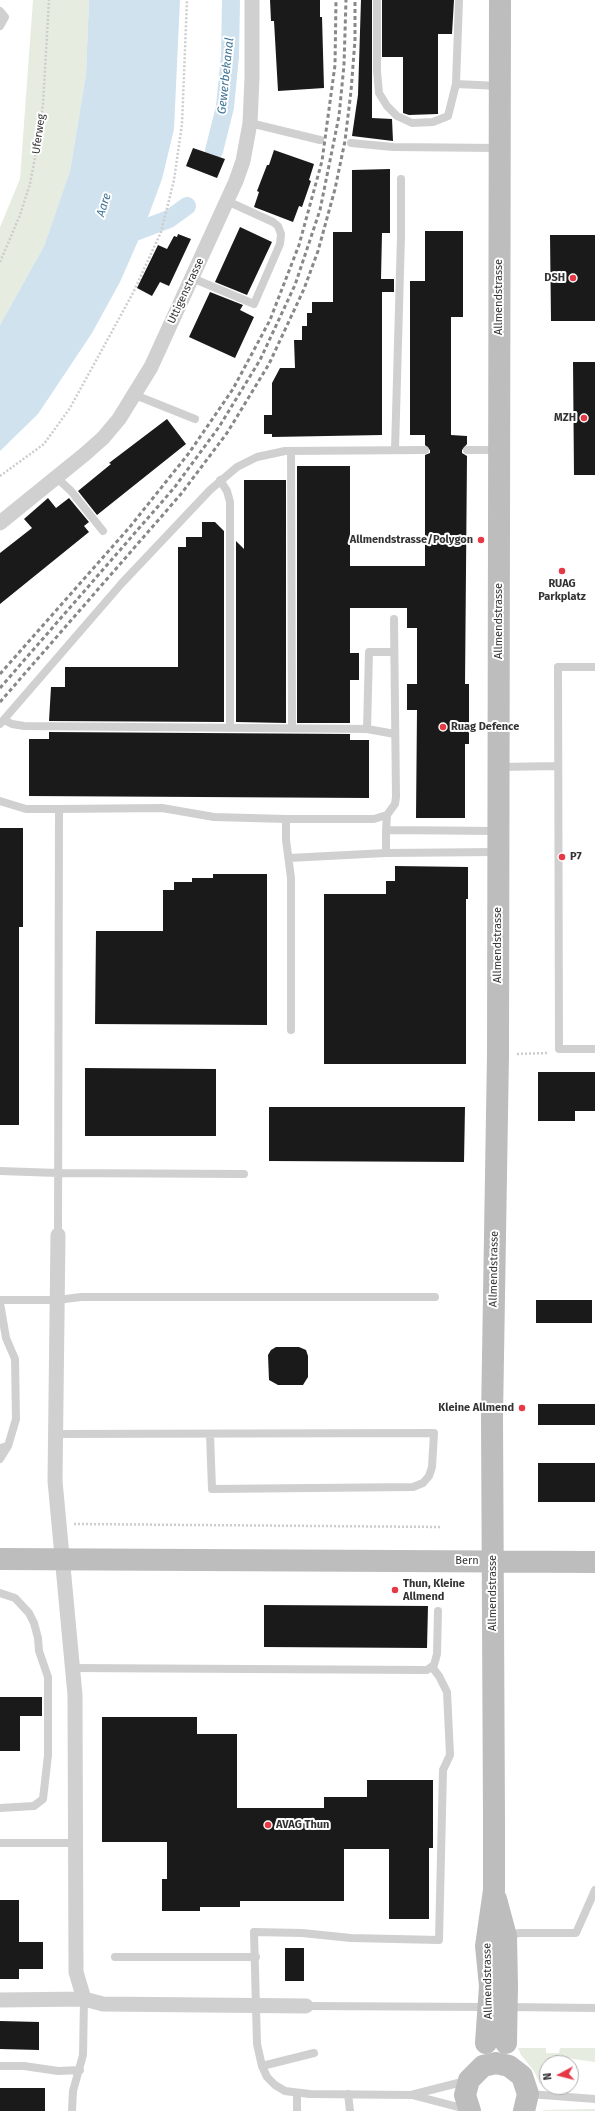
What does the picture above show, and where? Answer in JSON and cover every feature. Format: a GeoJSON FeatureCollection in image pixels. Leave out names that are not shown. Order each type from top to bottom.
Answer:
{"type":"FeatureCollection","features":[{"type":"Feature","properties":{"kind":"main road","name":"Allmendstrasse"},"geometry":{"type":"LineString","coordinates":[[498,1986],[486,1946],[494,1890],[492,1365],[498,1054],[500,0]]}},
{"type":"Feature","properties":{"kind":"main road","name":"Bern"},"geometry":{"type":"LineString","coordinates":[[0,1558],[226,1561],[595,1562]]}},
{"type":"Feature","properties":{"kind":"main road","name":"Allmendstrasse"},"geometry":{"type":"LineString","coordinates":[[469,2111],[465,2095],[473,2075],[496,2043],[498,1986],[506,1936],[494,1890]]}},
{"type":"Feature","properties":{"kind":"main road","name":"Allmendstrasse"},"geometry":{"type":"LineString","coordinates":[[496,2043],[522,2076],[526,2103]]}},
{"type":"Feature","properties":{"kind":"main road"},"geometry":{"type":"LineString","coordinates":[[473,2075],[483,2066],[496,2063],[515,2069]]}},
{"type":"Feature","properties":{"kind":"street","name":"Uttigenstrasse"},"geometry":{"type":"LineString","coordinates":[[0,523],[103,438],[136,395],[151,367],[227,201],[243,161],[250,123],[252,78],[252,0]]}},
{"type":"Feature","properties":{"kind":"street"},"geometry":{"type":"LineString","coordinates":[[58,1235],[55,1434],[58,1523],[63,1558],[71,1668],[76,1712],[76,1972],[84,1999]]}},
{"type":"Feature","properties":{"kind":"street"},"geometry":{"type":"LineString","coordinates":[[0,2000],[84,1999],[103,2004],[306,2006]]}},
{"type":"Feature","properties":{"kind":"lane"},"geometry":{"type":"LineString","coordinates":[[377,0],[377,71],[379,93],[387,106],[397,116],[412,123],[433,122],[448,116],[456,84],[459,0]]}},
{"type":"Feature","properties":{"kind":"lane"},"geometry":{"type":"LineString","coordinates":[[0,11],[5,17],[0,26]]}},
{"type":"Feature","properties":{"kind":"lane"},"geometry":{"type":"LineString","coordinates":[[456,84],[500,86]]}},
{"type":"Feature","properties":{"kind":"lane"},"geometry":{"type":"LineString","coordinates":[[250,123],[320,140]]}},
{"type":"Feature","properties":{"kind":"lane"},"geometry":{"type":"LineString","coordinates":[[351,143],[393,147],[500,148]]}},
{"type":"Feature","properties":{"kind":"lane"},"geometry":{"type":"LineString","coordinates":[[395,450],[402,236],[401,178]]}},
{"type":"Feature","properties":{"kind":"lane"},"geometry":{"type":"LineString","coordinates":[[192,278],[254,304],[280,244],[281,234],[278,226],[273,222],[227,201]]}},
{"type":"Feature","properties":{"kind":"lane"},"geometry":{"type":"LineString","coordinates":[[136,395],[195,419]]}},
{"type":"Feature","properties":{"kind":"lane"},"geometry":{"type":"LineString","coordinates":[[395,734],[367,729],[24,726],[2,722],[122,583],[220,480],[237,467],[257,457],[291,451],[425,450]]}},
{"type":"Feature","properties":{"kind":"lane"},"geometry":{"type":"LineString","coordinates":[[467,450],[499,450]]}},
{"type":"Feature","properties":{"kind":"lane"},"geometry":{"type":"LineString","coordinates":[[291,451],[292,728]]}},
{"type":"Feature","properties":{"kind":"lane"},"geometry":{"type":"LineString","coordinates":[[56,477],[71,490],[103,531]]}},
{"type":"Feature","properties":{"kind":"lane"},"geometry":{"type":"LineString","coordinates":[[220,480],[227,491],[230,502],[230,727]]}},
{"type":"Feature","properties":{"kind":"lane"},"geometry":{"type":"LineString","coordinates":[[0,800],[26,809],[162,808],[214,817],[374,819],[387,815],[396,804],[393,652],[394,619]]}},
{"type":"Feature","properties":{"kind":"lane"},"geometry":{"type":"LineString","coordinates":[[367,729],[369,652],[393,652]]}},
{"type":"Feature","properties":{"kind":"lane"},"geometry":{"type":"LineString","coordinates":[[595,667],[558,667],[559,1049],[595,1049]]}},
{"type":"Feature","properties":{"kind":"lane"},"geometry":{"type":"LineString","coordinates":[[499,766],[558,766]]}},
{"type":"Feature","properties":{"kind":"lane"},"geometry":{"type":"LineString","coordinates":[[58,1235],[59,809]]}},
{"type":"Feature","properties":{"kind":"lane"},"geometry":{"type":"LineString","coordinates":[[386,853],[387,815]]}},
{"type":"Feature","properties":{"kind":"lane"},"geometry":{"type":"LineString","coordinates":[[286,819],[291,883],[291,1030]]}},
{"type":"Feature","properties":{"kind":"lane"},"geometry":{"type":"LineString","coordinates":[[386,830],[499,842]]}},
{"type":"Feature","properties":{"kind":"lane"},"geometry":{"type":"LineString","coordinates":[[289,858],[386,853],[499,842]]}},
{"type":"Feature","properties":{"kind":"lane"},"geometry":{"type":"LineString","coordinates":[[0,1170],[58,1173],[244,1174]]}},
{"type":"Feature","properties":{"kind":"lane"},"geometry":{"type":"LineString","coordinates":[[0,1459],[16,1419],[15,1359],[6,1338],[0,1302],[57,1300],[81,1297],[435,1296]]}},
{"type":"Feature","properties":{"kind":"lane"},"geometry":{"type":"LineString","coordinates":[[55,1434],[434,1433],[432,1467],[429,1476],[423,1483],[413,1487],[212,1489],[210,1434]]}},
{"type":"Feature","properties":{"kind":"lane"},"geometry":{"type":"LineString","coordinates":[[0,1593],[15,1598],[29,1613],[36,1630],[39,1651],[48,1677],[48,1755],[43,1799],[34,1806],[0,1808]]}},
{"type":"Feature","properties":{"kind":"lane"},"geometry":{"type":"LineString","coordinates":[[432,1667],[437,1654],[438,1611]]}},
{"type":"Feature","properties":{"kind":"lane"},"geometry":{"type":"LineString","coordinates":[[71,1668],[422,1670],[432,1667]]}},
{"type":"Feature","properties":{"kind":"lane"},"geometry":{"type":"LineString","coordinates":[[432,1667],[448,1692],[450,1756],[443,1770],[440,1940],[351,1938],[302,1933],[254,1932],[256,1957],[257,2044],[262,2066],[274,2086],[285,2091],[297,2093],[411,2095],[469,2111]]}},
{"type":"Feature","properties":{"kind":"lane"},"geometry":{"type":"LineString","coordinates":[[0,1843],[76,1843]]}},
{"type":"Feature","properties":{"kind":"lane"},"geometry":{"type":"LineString","coordinates":[[486,1946],[493,1940],[519,1933],[576,1933],[595,1890]]}},
{"type":"Feature","properties":{"kind":"lane"},"geometry":{"type":"LineString","coordinates":[[115,1957],[256,1957]]}},
{"type":"Feature","properties":{"kind":"lane"},"geometry":{"type":"LineString","coordinates":[[72,2111],[73,2092],[83,2055],[84,1999]]}},
{"type":"Feature","properties":{"kind":"lane"},"geometry":{"type":"LineString","coordinates":[[306,2006],[595,2008]]}},
{"type":"Feature","properties":{"kind":"lane"},"geometry":{"type":"LineString","coordinates":[[262,2066],[314,2053]]}},
{"type":"Feature","properties":{"kind":"lane"},"geometry":{"type":"LineString","coordinates":[[0,2066],[24,2066],[45,2070],[80,2070]]}},
{"type":"Feature","properties":{"kind":"lane"},"geometry":{"type":"LineString","coordinates":[[411,2095],[473,2075]]}},
{"type":"Feature","properties":{"kind":"lane"},"geometry":{"type":"LineString","coordinates":[[297,2093],[297,2111]]}},
{"type":"Feature","properties":{"kind":"lane"},"geometry":{"type":"LineString","coordinates":[[348,2094],[350,2111]]}},
{"type":"Feature","properties":{"kind":"lane"},"geometry":{"type":"LineString","coordinates":[[526,2103],[595,2099]]}},
{"type":"Feature","properties":{"kind":"path","name":"Uferweg"},"geometry":{"type":"LineString","coordinates":[[0,262],[26,196],[37,147],[43,104],[49,0]]}},
{"type":"Feature","properties":{"kind":"path"},"geometry":{"type":"LineString","coordinates":[[0,476],[44,444],[70,408],[133,293],[161,232],[169,206],[182,124],[187,0]]}},
{"type":"Feature","properties":{"kind":"path"},"geometry":{"type":"LineString","coordinates":[[498,1054],[542,1054],[559,1049]]}},
{"type":"Feature","properties":{"kind":"path"},"geometry":{"type":"LineString","coordinates":[[58,1523],[442,1527]]}},
{"type":"Feature","properties":{"kind":"shaded area"},"geometry":{"type":"Polygon","coordinates":[[[33,0],[89,0],[86,74],[70,171],[44,246],[0,325],[0,227],[20,179],[33,0]]]}},
{"type":"Feature","properties":{"kind":"shaded area"},"geometry":{"type":"Polygon","coordinates":[[[518,2048],[546,2048],[546,2053],[559,2053],[560,2048],[595,2048],[595,2062],[579,2060],[579,2055],[539,2055],[539,2082],[534,2071],[521,2055],[518,2048]]]}},
{"type":"Feature","properties":{"kind":"shaded area"},"geometry":{"type":"Polygon","coordinates":[[[595,2109],[595,2111],[542,2111],[544,2110],[595,2109]]]}},
{"type":"Feature","properties":{"kind":"water","name":"Aare"},"geometry":{"type":"Polygon","coordinates":[[[89,0],[180,0],[174,129],[162,179],[145,225],[120,282],[92,333],[38,414],[0,451],[0,325],[44,246],[70,171],[86,74],[89,0]]]}},
{"type":"Feature","properties":{"kind":"building"},"geometry":{"type":"Polygon","coordinates":[[[270,0],[320,0],[320,17],[322,17],[324,88],[278,91],[274,21],[271,21],[270,0]]]}},
{"type":"Feature","properties":{"kind":"building"},"geometry":{"type":"Polygon","coordinates":[[[361,0],[372,0],[372,118],[392,119],[393,141],[352,136],[358,95],[361,0]]]}},
{"type":"Feature","properties":{"kind":"building"},"geometry":{"type":"Polygon","coordinates":[[[382,0],[454,0],[452,34],[438,34],[438,114],[409,115],[403,113],[403,57],[382,57],[382,0]]]}},
{"type":"Feature","properties":{"kind":"building"},"geometry":{"type":"Polygon","coordinates":[[[193,148],[225,159],[217,178],[186,166],[193,148]]]}},
{"type":"Feature","properties":{"kind":"building"},"geometry":{"type":"Polygon","coordinates":[[[274,150],[314,164],[309,180],[311,181],[302,207],[299,206],[293,222],[254,207],[259,192],[257,191],[274,150]]]}},
{"type":"Feature","properties":{"kind":"building"},"geometry":{"type":"Polygon","coordinates":[[[390,169],[390,233],[382,233],[381,279],[394,279],[394,292],[382,292],[382,435],[272,437],[272,434],[264,434],[264,415],[272,415],[272,383],[280,368],[295,368],[294,340],[302,340],[302,326],[307,326],[307,313],[312,313],[312,302],[333,302],[333,232],[352,232],[352,170],[390,169]]]}},
{"type":"Feature","properties":{"kind":"building"},"geometry":{"type":"Polygon","coordinates":[[[240,227],[272,242],[247,295],[215,282],[240,227]]]}},
{"type":"Feature","properties":{"kind":"building"},"geometry":{"type":"Polygon","coordinates":[[[425,231],[463,231],[463,317],[451,317],[451,435],[467,436],[467,444],[462,450],[462,453],[467,456],[465,684],[469,684],[469,744],[465,744],[465,818],[416,818],[417,710],[407,710],[407,684],[417,684],[417,628],[407,628],[407,608],[350,608],[350,653],[359,653],[359,680],[350,680],[350,723],[297,723],[297,466],[350,466],[350,566],[425,566],[425,455],[430,453],[430,450],[425,445],[425,435],[410,435],[410,281],[425,281],[425,231]]]}},
{"type":"Feature","properties":{"kind":"building"},"geometry":{"type":"Polygon","coordinates":[[[178,234],[191,239],[169,286],[160,282],[152,296],[137,288],[158,245],[167,249],[174,236],[177,237],[178,234]]]}},
{"type":"Feature","properties":{"kind":"building","name":"DSH"},"geometry":{"type":"Polygon","coordinates":[[[550,235],[595,235],[595,321],[551,321],[550,235]]]}},
{"type":"Feature","properties":{"kind":"building"},"geometry":{"type":"Polygon","coordinates":[[[210,292],[243,305],[240,310],[254,317],[235,358],[189,337],[210,292]]]}},
{"type":"Feature","properties":{"kind":"building","name":"MZH"},"geometry":{"type":"Polygon","coordinates":[[[573,362],[595,362],[595,475],[574,475],[573,362]]]}},
{"type":"Feature","properties":{"kind":"building"},"geometry":{"type":"Polygon","coordinates":[[[167,419],[186,444],[97,515],[78,491],[111,464],[109,463],[167,419]]]}},
{"type":"Feature","properties":{"kind":"building"},"geometry":{"type":"Polygon","coordinates":[[[244,480],[286,480],[286,723],[236,722],[236,541],[244,549],[244,480]]]}},
{"type":"Feature","properties":{"kind":"building"},"geometry":{"type":"Polygon","coordinates":[[[48,498],[56,508],[69,498],[89,522],[84,526],[89,532],[0,604],[0,553],[32,528],[24,519],[48,498]]]}},
{"type":"Feature","properties":{"kind":"building"},"geometry":{"type":"Polygon","coordinates":[[[202,522],[215,522],[224,531],[224,722],[49,721],[51,687],[65,687],[65,667],[178,667],[178,547],[186,547],[186,537],[202,537],[202,522]]]}},
{"type":"Feature","properties":{"kind":"building"},"geometry":{"type":"Polygon","coordinates":[[[49,732],[350,734],[350,740],[369,740],[369,798],[29,796],[29,739],[49,739],[49,732]]]}},
{"type":"Feature","properties":{"kind":"building"},"geometry":{"type":"Polygon","coordinates":[[[0,828],[23,828],[23,927],[19,927],[19,1125],[0,1125],[0,828]]]}},
{"type":"Feature","properties":{"kind":"building"},"geometry":{"type":"Polygon","coordinates":[[[395,866],[468,867],[468,899],[466,899],[466,1064],[324,1064],[324,894],[386,894],[386,881],[395,881],[395,866]]]}},
{"type":"Feature","properties":{"kind":"building"},"geometry":{"type":"Polygon","coordinates":[[[213,874],[267,874],[267,1025],[95,1024],[96,931],[163,931],[163,890],[174,890],[174,882],[192,882],[192,878],[213,878],[213,874]]]}},
{"type":"Feature","properties":{"kind":"building"},"geometry":{"type":"Polygon","coordinates":[[[85,1068],[216,1069],[216,1136],[85,1136],[85,1068]]]}},
{"type":"Feature","properties":{"kind":"building"},"geometry":{"type":"Polygon","coordinates":[[[538,1072],[595,1072],[595,1111],[575,1111],[575,1121],[538,1121],[538,1072]]]}},
{"type":"Feature","properties":{"kind":"building"},"geometry":{"type":"Polygon","coordinates":[[[269,1107],[465,1107],[464,1162],[269,1161],[269,1107]]]}},
{"type":"Feature","properties":{"kind":"building"},"geometry":{"type":"Polygon","coordinates":[[[536,1300],[592,1300],[592,1323],[536,1323],[536,1300]]]}},
{"type":"Feature","properties":{"kind":"building"},"geometry":{"type":"Polygon","coordinates":[[[276,1347],[299,1347],[306,1350],[308,1356],[308,1377],[303,1385],[278,1385],[269,1380],[268,1355],[271,1350],[276,1347]]]}},
{"type":"Feature","properties":{"kind":"building"},"geometry":{"type":"Polygon","coordinates":[[[538,1404],[595,1404],[595,1425],[538,1425],[538,1404]]]}},
{"type":"Feature","properties":{"kind":"building"},"geometry":{"type":"Polygon","coordinates":[[[538,1463],[595,1463],[595,1502],[538,1502],[538,1463]]]}},
{"type":"Feature","properties":{"kind":"building"},"geometry":{"type":"Polygon","coordinates":[[[264,1605],[428,1606],[427,1648],[264,1647],[264,1605]]]}},
{"type":"Feature","properties":{"kind":"building"},"geometry":{"type":"Polygon","coordinates":[[[0,1697],[42,1697],[42,1716],[20,1716],[20,1751],[0,1751],[0,1697]]]}},
{"type":"Feature","properties":{"kind":"building","name":"AVAG Thun"},"geometry":{"type":"Polygon","coordinates":[[[102,1717],[197,1717],[197,1734],[237,1734],[237,1808],[324,1808],[324,1797],[367,1797],[367,1780],[433,1780],[433,1848],[429,1848],[429,1919],[389,1919],[389,1849],[344,1849],[344,1901],[240,1901],[240,1907],[200,1907],[200,1911],[162,1911],[162,1879],[167,1879],[167,1842],[102,1842],[102,1717]]]}},
{"type":"Feature","properties":{"kind":"building"},"geometry":{"type":"Polygon","coordinates":[[[0,1900],[19,1900],[19,1942],[43,1942],[43,1969],[19,1969],[19,1979],[0,1979],[0,1900]]]}},
{"type":"Feature","properties":{"kind":"building"},"geometry":{"type":"Polygon","coordinates":[[[285,1948],[304,1948],[304,1981],[285,1981],[285,1948]]]}},
{"type":"Feature","properties":{"kind":"building"},"geometry":{"type":"Polygon","coordinates":[[[0,2021],[39,2022],[39,2050],[0,2049],[0,2021]]]}},
{"type":"Feature","properties":{"kind":"building"},"geometry":{"type":"Polygon","coordinates":[[[0,2088],[45,2088],[45,2111],[0,2111],[0,2088]]]}},
{"type":"Feature","properties":{"kind":"waterway","name":"Gewerbekanal"},"geometry":{"type":"LineString","coordinates":[[214,151],[225,107],[230,56],[231,0]]}},
{"type":"Feature","properties":{"kind":"waterway","name":"Gewerbekanal"},"geometry":{"type":"LineString","coordinates":[[119,238],[169,219],[187,206]]}},
{"type":"Feature","properties":{"kind":"railway"},"geometry":{"type":"LineString","coordinates":[[0,674],[129,528],[189,453],[233,389],[270,320],[299,245],[322,161],[335,65],[336,0]]}},
{"type":"Feature","properties":{"kind":"railway"},"geometry":{"type":"LineString","coordinates":[[0,688],[174,488],[219,427],[260,360],[295,285],[320,210],[339,116],[344,65],[346,0]]}},
{"type":"Feature","properties":{"kind":"railway"},"geometry":{"type":"LineString","coordinates":[[0,702],[181,494],[227,433],[269,364],[304,289],[318,251],[335,189],[345,141],[351,91],[355,40],[355,0]]}},
{"type":"Feature","properties":{"kind":"place","name":"DSH"},"geometry":{"type":"Point","coordinates":[573,278]}},
{"type":"Feature","properties":{"kind":"place","name":"MZH"},"geometry":{"type":"Point","coordinates":[584,418]}},
{"type":"Feature","properties":{"kind":"place","name":"Allmendstrasse/Polygon"},"geometry":{"type":"Point","coordinates":[481,540]}},
{"type":"Feature","properties":{"kind":"place","name":"RUAG Parkplatz"},"geometry":{"type":"Point","coordinates":[562,571]}},
{"type":"Feature","properties":{"kind":"place","name":"Ruag Defence"},"geometry":{"type":"Point","coordinates":[443,727]}},
{"type":"Feature","properties":{"kind":"place","name":"P7"},"geometry":{"type":"Point","coordinates":[562,857]}},
{"type":"Feature","properties":{"kind":"place","name":"Kleine Allmend"},"geometry":{"type":"Point","coordinates":[522,1408]}},
{"type":"Feature","properties":{"kind":"place","name":"Thun, Kleine Allmend"},"geometry":{"type":"Point","coordinates":[395,1590]}},
{"type":"Feature","properties":{"kind":"place","name":"AVAG Thun"},"geometry":{"type":"Point","coordinates":[268,1825]}}]}
